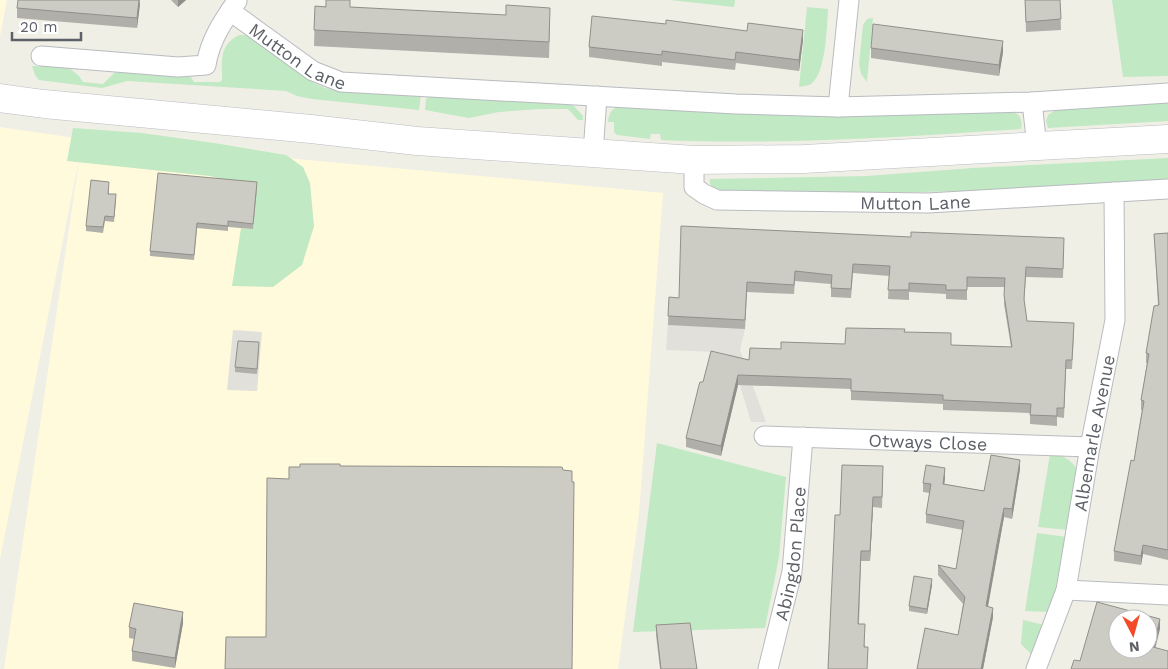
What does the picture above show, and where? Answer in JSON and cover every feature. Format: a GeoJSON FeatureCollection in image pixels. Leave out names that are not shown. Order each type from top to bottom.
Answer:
{"type":"FeatureCollection","features":[{"type":"Feature","properties":{"kind":"main road"},"geometry":{"type":"LineString","coordinates":[[0,98],[416,141],[694,160],[804,159],[1168,139]]}},
{"type":"Feature","properties":{"kind":"street"},"geometry":{"type":"LineString","coordinates":[[838,107],[850,0]]}},
{"type":"Feature","properties":{"kind":"street","name":"Mutton Lane"},"geometry":{"type":"LineString","coordinates":[[41,56],[178,67],[206,65],[213,39],[234,5],[313,72],[341,82],[736,104],[838,107],[1032,102],[1168,93]]}},
{"type":"Feature","properties":{"kind":"street"},"geometry":{"type":"LineString","coordinates":[[593,154],[597,96]]}},
{"type":"Feature","properties":{"kind":"street"},"geometry":{"type":"LineString","coordinates":[[1032,102],[1037,147]]}},
{"type":"Feature","properties":{"kind":"street","name":"Mutton Lane"},"geometry":{"type":"LineString","coordinates":[[694,160],[694,187],[717,200],[928,203],[1168,190]]}},
{"type":"Feature","properties":{"kind":"street","name":"Albemarle Avenue"},"geometry":{"type":"LineString","coordinates":[[1036,669],[1066,590],[1090,446],[1115,320],[1114,192]]}},
{"type":"Feature","properties":{"kind":"street","name":"Otways Close"},"geometry":{"type":"LineString","coordinates":[[764,436],[1090,446]]}},
{"type":"Feature","properties":{"kind":"street","name":"Abingdon Place"},"geometry":{"type":"LineString","coordinates":[[768,669],[792,572],[804,437]]}},
{"type":"Feature","properties":{"kind":"street"},"geometry":{"type":"LineString","coordinates":[[1066,590],[1168,595]]}},
{"type":"Feature","properties":{"kind":"shaded area"},"geometry":{"type":"Polygon","coordinates":[[[0,0],[7,0],[0,36],[0,0]]]}},
{"type":"Feature","properties":{"kind":"shaded area"},"geometry":{"type":"Polygon","coordinates":[[[0,127],[82,139],[663,193],[639,513],[618,669],[4,669],[80,154],[0,559],[0,127]]]}},
{"type":"Feature","properties":{"kind":"shaded area"},"geometry":{"type":"Polygon","coordinates":[[[669,307],[746,310],[745,329],[740,350],[766,422],[751,422],[732,359],[720,352],[666,350],[669,307]]]}},
{"type":"Feature","properties":{"kind":"shaded area"},"geometry":{"type":"Polygon","coordinates":[[[233,330],[262,332],[257,391],[227,390],[233,330]]]}},
{"type":"Feature","properties":{"kind":"green space"},"geometry":{"type":"Polygon","coordinates":[[[670,0],[735,0],[734,7],[670,0]]]}},
{"type":"Feature","properties":{"kind":"green space"},"geometry":{"type":"Polygon","coordinates":[[[1112,0],[1168,0],[1168,76],[1123,77],[1112,0]]]}},
{"type":"Feature","properties":{"kind":"green space"},"geometry":{"type":"Polygon","coordinates":[[[807,7],[828,9],[826,38],[823,60],[816,79],[810,85],[799,87],[807,7]]]}},
{"type":"Feature","properties":{"kind":"green space"},"geometry":{"type":"Polygon","coordinates":[[[873,18],[867,82],[861,74],[859,64],[863,25],[867,19],[873,18]]]}},
{"type":"Feature","properties":{"kind":"green space"},"geometry":{"type":"Polygon","coordinates":[[[239,35],[255,37],[312,82],[325,88],[341,91],[421,95],[419,110],[312,99],[297,96],[286,91],[127,81],[102,88],[39,80],[32,66],[68,67],[83,82],[103,84],[114,73],[122,71],[191,77],[194,82],[220,82],[222,80],[222,60],[225,49],[239,35]]]}},
{"type":"Feature","properties":{"kind":"green space"},"geometry":{"type":"Polygon","coordinates":[[[430,96],[570,104],[583,116],[583,120],[578,120],[568,109],[499,112],[469,118],[425,110],[426,99],[430,96]]]}},
{"type":"Feature","properties":{"kind":"green space"},"geometry":{"type":"Polygon","coordinates":[[[1168,103],[1168,121],[1048,128],[1046,121],[1048,115],[1057,109],[1168,103]]]}},
{"type":"Feature","properties":{"kind":"green space"},"geometry":{"type":"Polygon","coordinates":[[[620,106],[786,115],[935,114],[1010,111],[1018,115],[1022,126],[1021,129],[931,135],[796,141],[661,140],[660,134],[651,134],[650,139],[617,135],[614,132],[614,122],[608,122],[611,112],[620,106]]]}},
{"type":"Feature","properties":{"kind":"green space"},"geometry":{"type":"Polygon","coordinates":[[[73,128],[142,133],[286,155],[303,167],[310,183],[314,226],[302,265],[273,287],[232,286],[241,228],[253,229],[256,188],[210,176],[67,161],[73,128]]]}},
{"type":"Feature","properties":{"kind":"green space"},"geometry":{"type":"Polygon","coordinates":[[[1168,158],[1168,181],[1007,190],[876,193],[715,190],[711,187],[710,182],[710,179],[867,176],[972,168],[1168,158]]]}},
{"type":"Feature","properties":{"kind":"green space"},"geometry":{"type":"Polygon","coordinates":[[[657,443],[786,477],[779,557],[765,628],[633,632],[657,443]]]}},
{"type":"Feature","properties":{"kind":"green space"},"geometry":{"type":"Polygon","coordinates":[[[1050,454],[1061,455],[1070,461],[1075,466],[1078,476],[1068,530],[1038,527],[1050,454]]]}},
{"type":"Feature","properties":{"kind":"green space"},"geometry":{"type":"Polygon","coordinates":[[[1037,533],[1067,537],[1050,612],[1025,611],[1037,533]]]}},
{"type":"Feature","properties":{"kind":"green space"},"geometry":{"type":"Polygon","coordinates":[[[1023,620],[1045,625],[1033,656],[1021,644],[1023,620]]]}},
{"type":"Feature","properties":{"kind":"building"},"geometry":{"type":"Polygon","coordinates":[[[18,0],[139,0],[137,18],[17,8],[18,0]]]}},
{"type":"Feature","properties":{"kind":"building"},"geometry":{"type":"Polygon","coordinates":[[[326,0],[350,0],[350,7],[506,15],[506,5],[550,8],[549,42],[314,30],[315,6],[326,7],[326,0]]]}},
{"type":"Feature","properties":{"kind":"building"},"geometry":{"type":"Polygon","coordinates":[[[1025,0],[1060,0],[1061,19],[1026,22],[1025,0]]]}},
{"type":"Feature","properties":{"kind":"building"},"geometry":{"type":"Polygon","coordinates":[[[592,16],[666,24],[666,20],[747,31],[748,23],[803,30],[799,60],[736,52],[735,60],[662,51],[662,55],[589,47],[592,16]]]}},
{"type":"Feature","properties":{"kind":"building"},"geometry":{"type":"Polygon","coordinates":[[[873,24],[1003,41],[999,65],[871,48],[873,24]]]}},
{"type":"Feature","properties":{"kind":"building"},"geometry":{"type":"Polygon","coordinates":[[[158,173],[257,182],[253,224],[228,221],[228,226],[197,223],[194,255],[150,251],[158,173]]]}},
{"type":"Feature","properties":{"kind":"building"},"geometry":{"type":"Polygon","coordinates":[[[91,180],[109,182],[108,194],[116,194],[114,217],[105,216],[103,227],[86,226],[91,180]]]}},
{"type":"Feature","properties":{"kind":"building"},"geometry":{"type":"Polygon","coordinates":[[[681,226],[911,237],[911,232],[1064,238],[1063,269],[1026,267],[1024,299],[1027,321],[1074,323],[1072,360],[1066,360],[1064,408],[1057,408],[1057,416],[1030,415],[1031,404],[943,400],[943,395],[851,391],[851,379],[738,375],[721,446],[686,438],[699,385],[700,382],[703,382],[711,351],[749,360],[750,348],[781,349],[781,342],[845,344],[846,328],[905,329],[904,332],[951,333],[951,345],[1012,347],[1004,295],[1005,278],[967,277],[967,290],[946,290],[946,285],[909,283],[909,290],[888,290],[890,266],[853,264],[851,289],[831,288],[832,275],[795,271],[794,285],[747,282],[745,320],[668,316],[669,297],[679,298],[681,226]]]}},
{"type":"Feature","properties":{"kind":"building"},"geometry":{"type":"Polygon","coordinates":[[[1168,233],[1168,550],[1143,545],[1141,556],[1114,551],[1131,460],[1134,461],[1144,401],[1141,400],[1149,354],[1146,353],[1154,306],[1159,305],[1154,234],[1168,233]]]}},
{"type":"Feature","properties":{"kind":"building"},"geometry":{"type":"Polygon","coordinates":[[[238,341],[259,342],[257,369],[235,367],[238,341]]]}},
{"type":"Feature","properties":{"kind":"building"},"geometry":{"type":"Polygon","coordinates":[[[991,455],[1020,460],[1012,509],[1004,508],[998,538],[986,606],[993,608],[981,669],[917,669],[925,628],[958,635],[965,597],[938,565],[956,569],[964,521],[926,514],[931,484],[923,483],[926,465],[945,468],[943,484],[984,491],[991,455]]]}},
{"type":"Feature","properties":{"kind":"building"},"geometry":{"type":"Polygon","coordinates":[[[300,464],[340,464],[340,466],[562,467],[563,470],[572,471],[572,482],[574,482],[572,669],[225,669],[226,637],[266,637],[267,478],[289,479],[289,467],[300,467],[300,464]]]}},
{"type":"Feature","properties":{"kind":"building"},"geometry":{"type":"Polygon","coordinates":[[[842,465],[883,466],[882,497],[873,497],[870,551],[861,551],[858,624],[865,624],[864,647],[868,647],[867,669],[828,669],[835,515],[840,515],[842,465]]]}},
{"type":"Feature","properties":{"kind":"building"},"geometry":{"type":"Polygon","coordinates":[[[914,576],[932,579],[927,609],[909,606],[914,576]]]}},
{"type":"Feature","properties":{"kind":"building"},"geometry":{"type":"Polygon","coordinates":[[[1097,602],[1123,609],[1108,609],[1108,659],[1158,659],[1158,648],[1168,651],[1168,669],[1071,669],[1074,660],[1080,661],[1097,602]]]}},
{"type":"Feature","properties":{"kind":"building"},"geometry":{"type":"Polygon","coordinates":[[[134,603],[183,612],[175,658],[132,651],[136,629],[129,627],[134,603]]]}},
{"type":"Feature","properties":{"kind":"building"},"geometry":{"type":"Polygon","coordinates":[[[690,623],[697,669],[661,669],[656,625],[690,623]]]}}]}
